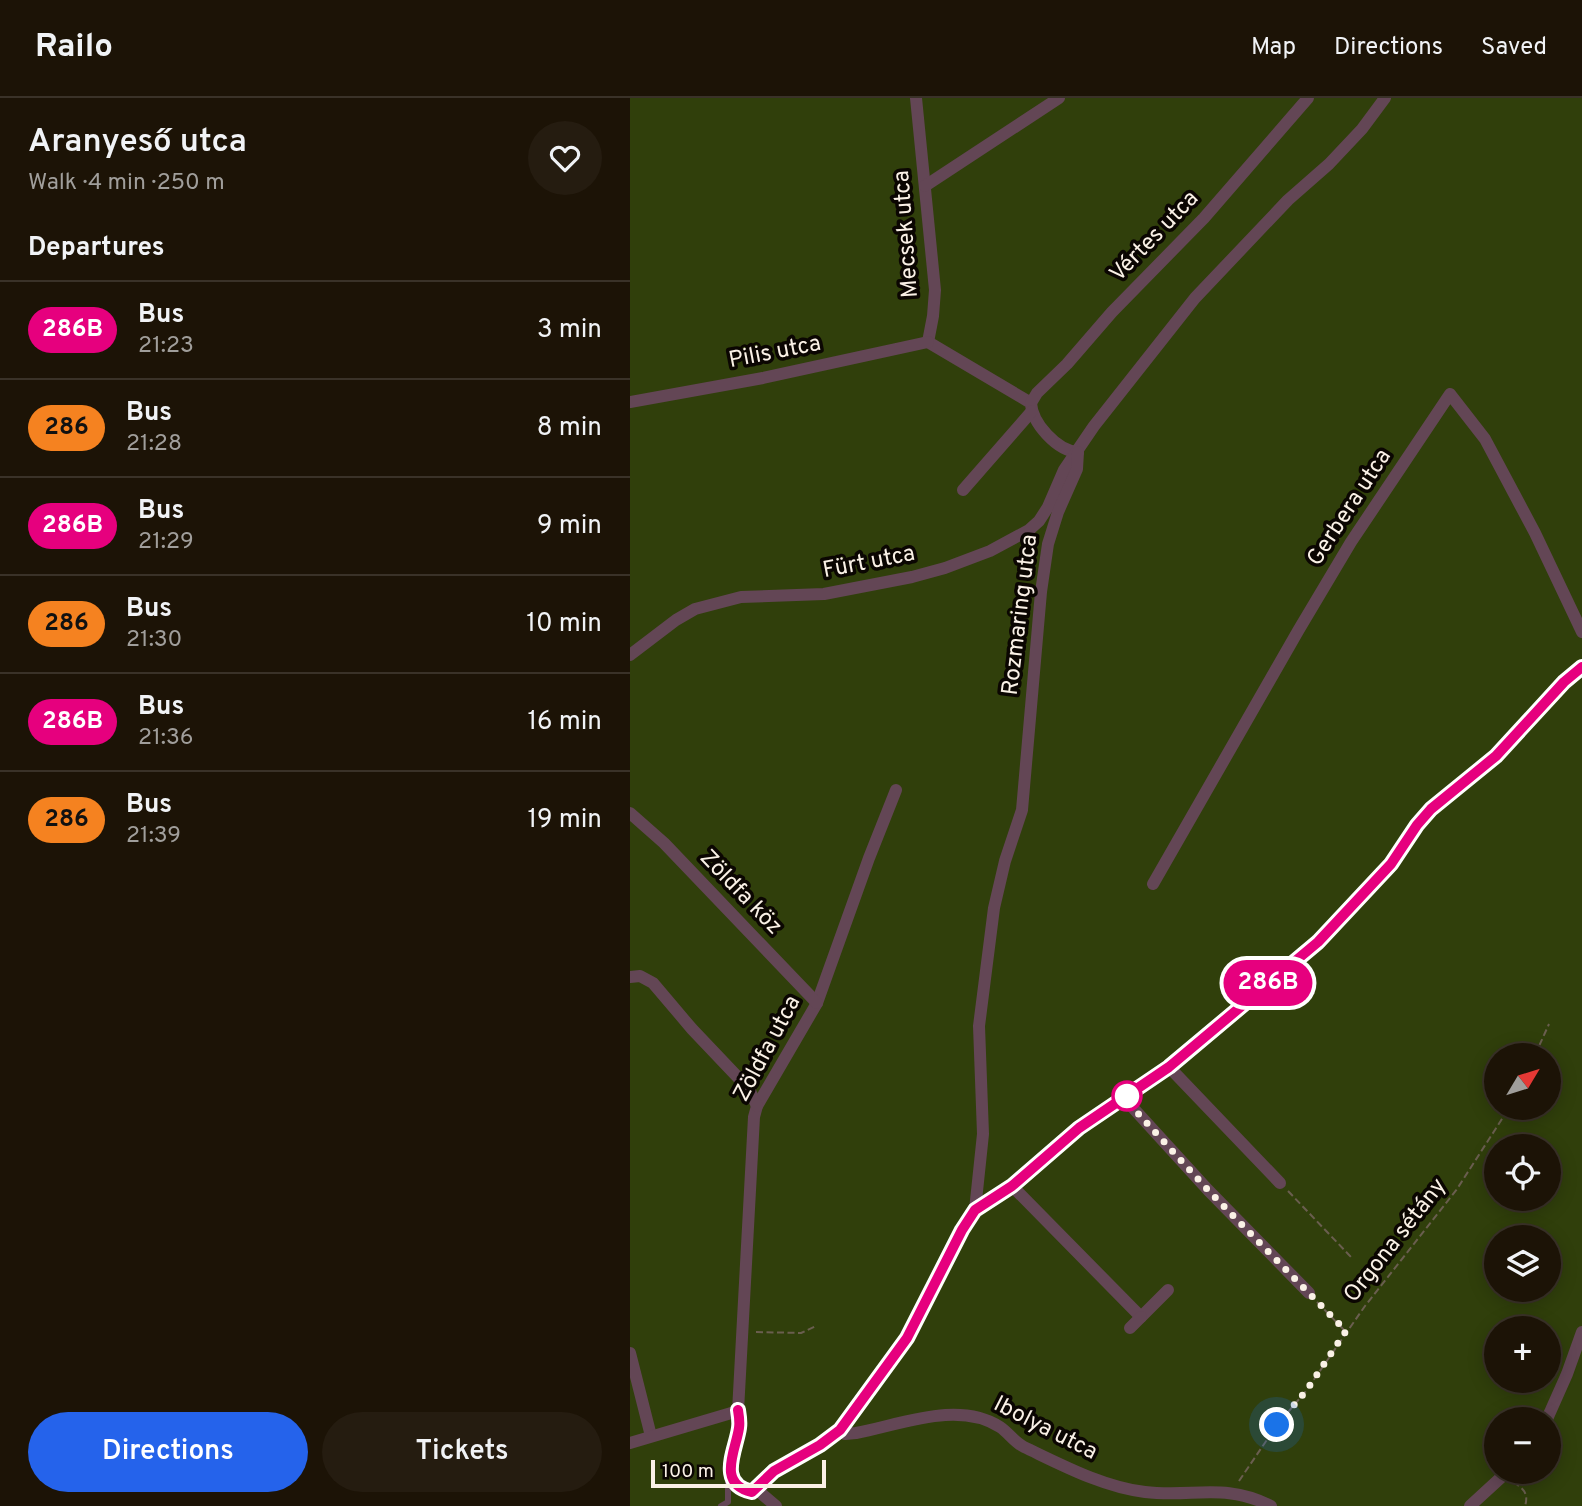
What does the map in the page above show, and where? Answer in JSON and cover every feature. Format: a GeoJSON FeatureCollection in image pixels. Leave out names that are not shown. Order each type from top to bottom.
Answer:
{"type":"FeatureCollection","features":[{"type":"Feature","properties":{"kind":"street","name":"Mecsek utca"},"geometry":{"type":"LineString","coordinates":[[916,98],[935,290],[928,342]]}},
{"type":"Feature","properties":{"kind":"street"},"geometry":{"type":"LineString","coordinates":[[925,186],[1059,98]]}},
{"type":"Feature","properties":{"kind":"street","name":"Vértes utca"},"geometry":{"type":"LineString","coordinates":[[963,490],[1031,407],[1037,393],[1204,218],[1308,98]]}},
{"type":"Feature","properties":{"kind":"street","name":"Rozmaring utca"},"geometry":{"type":"LineString","coordinates":[[975,1210],[983,1134],[979,1026],[994,908],[1022,810],[1039,606],[1048,544],[1058,512],[1077,469],[1078,452],[1118,395],[1208,282],[1287,200],[1329,164],[1362,129],[1385,98]]}},
{"type":"Feature","properties":{"kind":"street"},"geometry":{"type":"LineString","coordinates":[[928,342],[1031,407],[1053,440],[1070,452],[1078,452]]}},
{"type":"Feature","properties":{"kind":"street","name":"Pilis utca"},"geometry":{"type":"LineString","coordinates":[[630,402],[763,378],[928,342]]}},
{"type":"Feature","properties":{"kind":"street","name":"Gerbera utca"},"geometry":{"type":"LineString","coordinates":[[1153,884],[1351,542],[1450,394],[1485,439],[1535,533],[1582,632]]}},
{"type":"Feature","properties":{"kind":"street","name":"Fürt utca"},"geometry":{"type":"LineString","coordinates":[[630,655],[695,608],[741,597],[824,594],[912,577],[945,568],[1009,543],[1039,521],[1048,507],[1063,470],[1078,452]]}},
{"type":"Feature","properties":{"kind":"street"},"geometry":{"type":"LineString","coordinates":[[730,1466],[737,1483],[752,1492],[774,1471],[820,1445],[840,1430],[907,1338],[975,1210],[1012,1186],[1079,1128],[1169,1067],[1318,942],[1391,864],[1431,809],[1496,756],[1564,682],[1582,667]]}},
{"type":"Feature","properties":{"kind":"street","name":"Zöldfa utca"},"geometry":{"type":"LineString","coordinates":[[730,1466],[740,1424],[738,1410],[751,1135],[757,1106],[817,1003],[896,790]]}},
{"type":"Feature","properties":{"kind":"street","name":"Zöldfa köz"},"geometry":{"type":"LineString","coordinates":[[630,813],[664,843],[817,1003]]}},
{"type":"Feature","properties":{"kind":"street"},"geometry":{"type":"LineString","coordinates":[[630,977],[640,976],[653,983],[749,1089],[757,1106]]}},
{"type":"Feature","properties":{"kind":"street"},"geometry":{"type":"LineString","coordinates":[[1169,1067],[1280,1182]]}},
{"type":"Feature","properties":{"kind":"street"},"geometry":{"type":"LineString","coordinates":[[1124,1098],[1208,1190],[1309,1293]]}},
{"type":"Feature","properties":{"kind":"street"},"geometry":{"type":"LineString","coordinates":[[1012,1186],[1141,1317]]}},
{"type":"Feature","properties":{"kind":"street"},"geometry":{"type":"LineString","coordinates":[[1130,1328],[1168,1290]]}},
{"type":"Feature","properties":{"kind":"street"},"geometry":{"type":"LineString","coordinates":[[1552,1407],[1582,1332]]}},
{"type":"Feature","properties":{"kind":"street"},"geometry":{"type":"LineString","coordinates":[[630,1353],[651,1436]]}},
{"type":"Feature","properties":{"kind":"street"},"geometry":{"type":"LineString","coordinates":[[630,1443],[738,1410]]}},
{"type":"Feature","properties":{"kind":"street","name":"Ibolya utca"},"geometry":{"type":"LineString","coordinates":[[840,1430],[845,1434],[856,1433],[931,1417],[972,1417],[1000,1427],[1016,1443],[1036,1453],[1093,1478],[1122,1487],[1159,1493],[1228,1492],[1271,1506]]}},
{"type":"Feature","properties":{"kind":"street"},"geometry":{"type":"LineString","coordinates":[[1470,1506],[1494,1484]]}},
{"type":"Feature","properties":{"kind":"street"},"geometry":{"type":"LineString","coordinates":[[756,1489],[776,1506]]}},
{"type":"Feature","properties":{"kind":"lane"},"geometry":{"type":"LineString","coordinates":[[721,1506],[729,1502],[730,1466]]}},
{"type":"Feature","properties":{"kind":"path"},"geometry":{"type":"LineString","coordinates":[[1540,1043],[1549,1024]]}},
{"type":"Feature","properties":{"kind":"path","name":"Orgona sétány"},"geometry":{"type":"LineString","coordinates":[[1228,1492],[1234,1488],[1277,1425],[1306,1391],[1346,1331],[1457,1189],[1501,1120]]}},
{"type":"Feature","properties":{"kind":"path"},"geometry":{"type":"LineString","coordinates":[[1280,1182],[1351,1257]]}},
{"type":"Feature","properties":{"kind":"path"},"geometry":{"type":"LineString","coordinates":[[1309,1293],[1346,1331]]}},
{"type":"Feature","properties":{"kind":"path"},"geometry":{"type":"LineString","coordinates":[[742,1332],[801,1333],[816,1326]]}},
{"type":"Feature","properties":{"kind":"path"},"geometry":{"type":"LineString","coordinates":[[1519,1484],[1524,1488],[1527,1499],[1525,1506]]}},
{"type":"Feature","properties":{"kind":"green space"},"geometry":{"type":"Polygon","coordinates":[[[630,98],[1582,98],[1582,1506],[630,1506],[630,98]]]}},
{"type":"Feature","properties":{"kind":"bus line","name":"286B"},"geometry":{"type":"LineString","coordinates":[[738,1410],[740,1424],[733,1447],[731,1473],[737,1483],[752,1492],[782,1465],[832,1438],[840,1430],[907,1338],[975,1210],[1012,1186],[1079,1128],[1169,1067],[1318,942],[1391,864],[1431,809],[1475,776],[1564,682],[1582,667]]}},
{"type":"Feature","properties":{"kind":"route"},"geometry":{"type":"LineString","coordinates":[[1127,1096],[1124,1098],[1208,1190],[1346,1331],[1306,1391],[1277,1425]]}}]}
